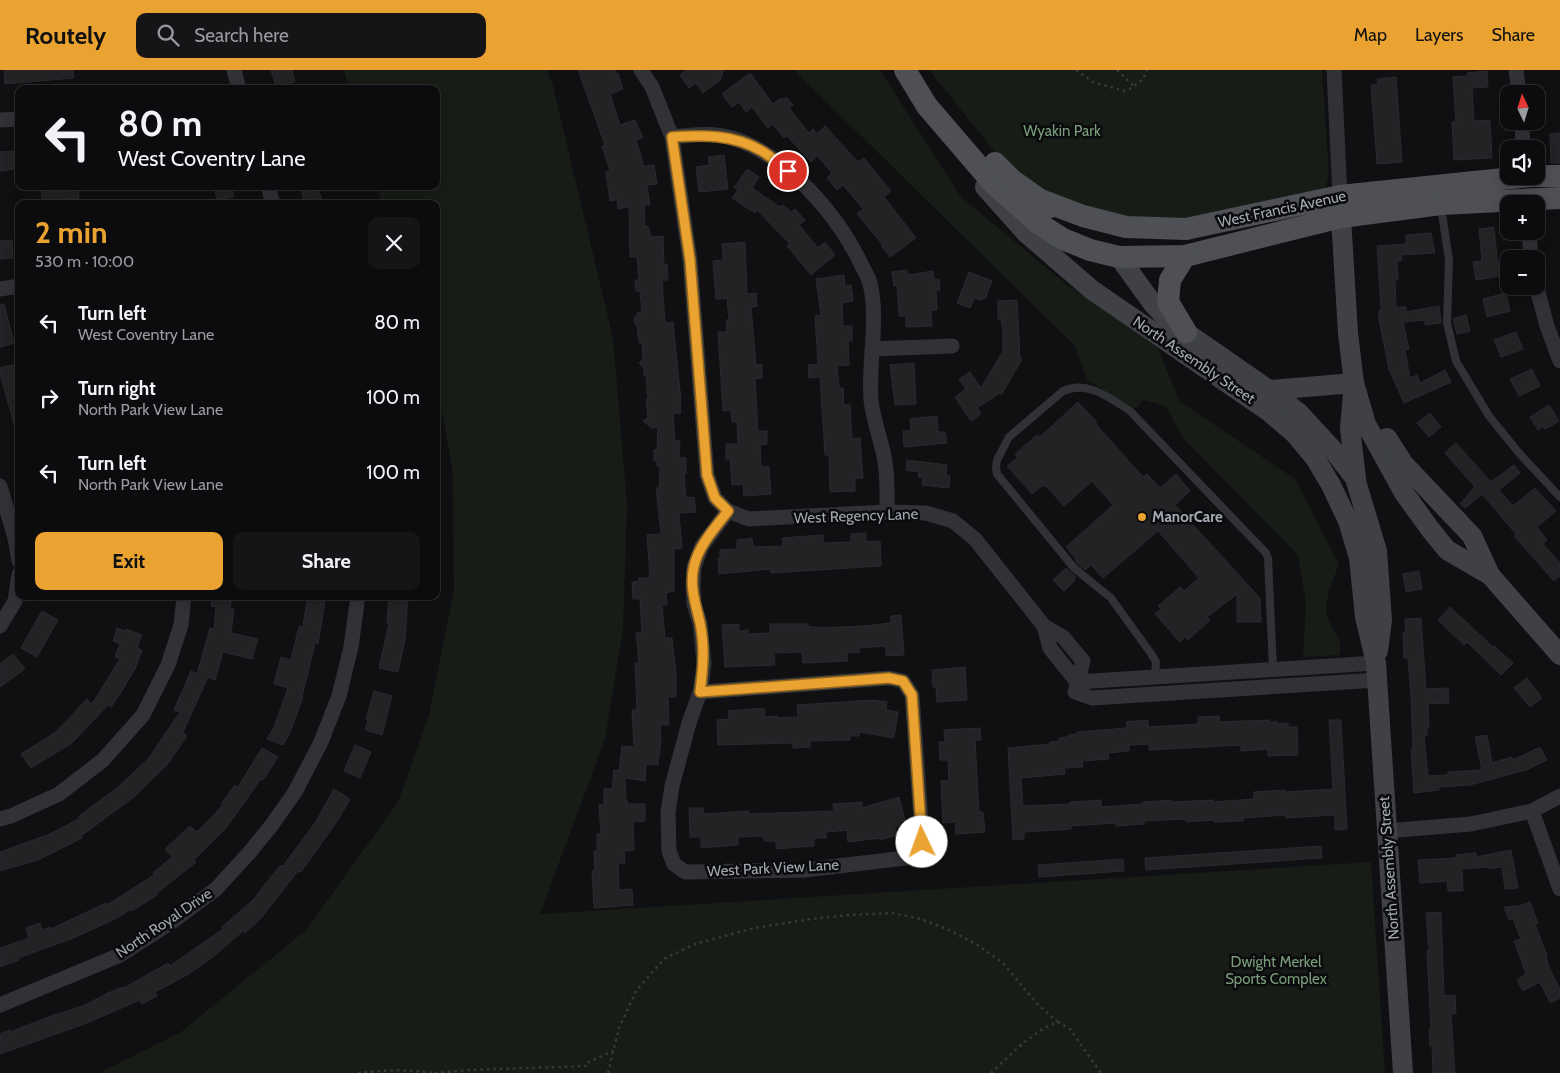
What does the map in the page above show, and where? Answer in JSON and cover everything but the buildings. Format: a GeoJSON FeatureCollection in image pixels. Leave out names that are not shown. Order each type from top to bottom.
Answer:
{"type":"FeatureCollection","features":[{"type":"Feature","properties":{"kind":"main road","name":"West Francis Avenue"},"geometry":{"type":"LineString","coordinates":[[905,70],[927,106],[993,184],[1038,223],[1063,239],[1090,250],[1119,257],[1185,256],[1347,210],[1500,181]]}},
{"type":"Feature","properties":{"kind":"main road"},"geometry":{"type":"LineString","coordinates":[[914,70],[937,94],[975,143],[1012,180],[1119,257]]}},
{"type":"Feature","properties":{"kind":"main road","name":"North Assembly Street"},"geometry":{"type":"LineString","coordinates":[[927,106],[972,172],[1026,233],[1092,290],[1268,411],[1295,434],[1314,458],[1331,485],[1348,521],[1358,558],[1365,617],[1377,671]]}},
{"type":"Feature","properties":{"kind":"main road"},"geometry":{"type":"LineString","coordinates":[[1545,176],[1560,176]]}},
{"type":"Feature","properties":{"kind":"main road","name":"West Francis Avenue"},"geometry":{"type":"LineString","coordinates":[[1038,198],[1083,216],[1126,227],[1186,230],[1347,210],[1500,203]]}},
{"type":"Feature","properties":{"kind":"main road","name":"West Francis Avenue"},"geometry":{"type":"LineString","coordinates":[[1545,200],[1560,198]]}},
{"type":"Feature","properties":{"kind":"main road"},"geometry":{"type":"LineString","coordinates":[[1347,210],[1345,271],[1348,333],[1354,383],[1366,424],[1404,494],[1447,550],[1490,575]]}},
{"type":"Feature","properties":{"kind":"main road"},"geometry":{"type":"LineString","coordinates":[[1185,256],[1170,280],[1168,302],[1186,332]]}},
{"type":"Feature","properties":{"kind":"main road","name":"North Assembly Street"},"geometry":{"type":"LineString","coordinates":[[1119,257],[1153,304],[1168,320],[1270,390],[1299,413],[1334,451],[1355,478],[1367,512],[1377,551],[1382,620],[1377,671],[1403,1073]]}},
{"type":"Feature","properties":{"kind":"main road"},"geometry":{"type":"LineString","coordinates":[[1270,390],[1354,383]]}},
{"type":"Feature","properties":{"kind":"main road"},"geometry":{"type":"LineString","coordinates":[[1354,383],[1350,428],[1360,527],[1358,558]]}},
{"type":"Feature","properties":{"kind":"main road"},"geometry":{"type":"LineString","coordinates":[[1354,383],[1403,463],[1472,536],[1490,575],[1560,655]]}},
{"type":"Feature","properties":{"kind":"street"},"geometry":{"type":"LineString","coordinates":[[234,70],[238,85]]}},
{"type":"Feature","properties":{"kind":"street"},"geometry":{"type":"LineString","coordinates":[[641,70],[652,87],[672,137],[690,260],[707,475],[715,498],[728,511],[702,546],[694,566],[694,604],[700,623],[704,664],[700,692]]}},
{"type":"Feature","properties":{"kind":"street"},"geometry":{"type":"LineString","coordinates":[[1334,70],[1347,210]]}},
{"type":"Feature","properties":{"kind":"street"},"geometry":{"type":"LineString","coordinates":[[1516,70],[1518,85]]}},
{"type":"Feature","properties":{"kind":"street"},"geometry":{"type":"LineString","coordinates":[[0,120],[15,119]]}},
{"type":"Feature","properties":{"kind":"street"},"geometry":{"type":"LineString","coordinates":[[672,137],[699,135],[731,138],[760,150],[788,171],[814,197],[837,223],[855,252],[869,281],[874,312],[869,377],[871,403],[884,457],[887,480],[887,512]]}},
{"type":"Feature","properties":{"kind":"street"},"geometry":{"type":"LineString","coordinates":[[0,288],[15,286]]}},
{"type":"Feature","properties":{"kind":"street"},"geometry":{"type":"LineString","coordinates":[[1539,295],[1547,326],[1560,360]]}},
{"type":"Feature","properties":{"kind":"street"},"geometry":{"type":"LineString","coordinates":[[872,349],[952,346]]}},
{"type":"Feature","properties":{"kind":"street"},"geometry":{"type":"LineString","coordinates":[[0,486],[15,538]]}},
{"type":"Feature","properties":{"kind":"street","name":"West Regency Lane"},"geometry":{"type":"LineString","coordinates":[[728,511],[749,520],[887,512],[926,513],[953,522],[975,539],[1044,626],[1063,637],[1083,660],[1076,687]]}},
{"type":"Feature","properties":{"kind":"street"},"geometry":{"type":"LineString","coordinates":[[0,626],[15,600]]}},
{"type":"Feature","properties":{"kind":"street"},"geometry":{"type":"LineString","coordinates":[[0,819],[11,816],[59,794],[103,760],[143,715],[168,665],[181,625],[184,600]]}},
{"type":"Feature","properties":{"kind":"street","name":"North Royal Drive"},"geometry":{"type":"LineString","coordinates":[[0,1005],[120,955],[173,921],[216,889],[249,853],[295,792],[321,742],[339,696],[352,647],[358,600]]}},
{"type":"Feature","properties":{"kind":"street"},"geometry":{"type":"LineString","coordinates":[[1076,687],[1155,677],[1273,669],[1377,671]]}},
{"type":"Feature","properties":{"kind":"street"},"geometry":{"type":"LineString","coordinates":[[1271,686],[1273,669]]}},
{"type":"Feature","properties":{"kind":"street"},"geometry":{"type":"LineString","coordinates":[[1076,687],[1092,698],[1271,686],[1377,671]]}},
{"type":"Feature","properties":{"kind":"street"},"geometry":{"type":"LineString","coordinates":[[1155,677],[1156,694]]}},
{"type":"Feature","properties":{"kind":"street","name":"West Park View Lane"},"geometry":{"type":"LineString","coordinates":[[889,678],[903,681],[912,695],[922,834],[919,850],[914,855],[905,858],[805,870],[685,872],[674,864],[669,851],[668,812],[689,724],[700,692],[889,678]]}},
{"type":"Feature","properties":{"kind":"street"},"geometry":{"type":"LineString","coordinates":[[1386,831],[1471,824],[1532,811],[1560,796]]}},
{"type":"Feature","properties":{"kind":"street"},"geometry":{"type":"LineString","coordinates":[[1532,811],[1560,889]]}},
{"type":"Feature","properties":{"kind":"lane"},"geometry":{"type":"LineString","coordinates":[[1441,204],[1449,260],[1447,322],[1456,361],[1489,416],[1519,453],[1560,498]]}},
{"type":"Feature","properties":{"kind":"lane"},"geometry":{"type":"LineString","coordinates":[[1155,677],[1156,662],[1111,598],[1074,568],[997,474],[997,460],[1009,437],[1063,391],[1071,387],[1086,387],[1129,410],[1266,553],[1268,558],[1273,669]]}},
{"type":"Feature","properties":{"kind":"path"},"geometry":{"type":"LineString","coordinates":[[1076,70],[1094,82],[1124,91],[1144,79],[1147,70]]}},
{"type":"Feature","properties":{"kind":"path"},"geometry":{"type":"LineString","coordinates":[[1117,70],[1134,86]]}},
{"type":"Feature","properties":{"kind":"path"},"geometry":{"type":"LineString","coordinates":[[608,1073],[619,1028],[636,991],[664,959],[695,944],[754,928],[850,915],[893,913],[921,919],[976,944],[1002,962],[1038,1005],[1058,1022],[1070,1029],[1101,1073]]}},
{"type":"Feature","properties":{"kind":"path"},"geometry":{"type":"LineString","coordinates":[[991,1073],[1039,1032],[1058,1022]]}},
{"type":"Feature","properties":{"kind":"path"},"geometry":{"type":"LineString","coordinates":[[358,1073],[414,1070],[434,1073],[587,1066],[587,1063],[613,1051]]}},
{"type":"Feature","properties":{"kind":"green space","name":"Dwight Merkel Sports Complex"},"geometry":{"type":"Polygon","coordinates":[[[344,70],[547,70],[553,86],[613,338],[627,504],[623,629],[605,739],[540,914],[1371,862],[1385,1073],[99,1073],[181,1032],[306,930],[398,802],[429,715],[454,591],[453,474],[440,408],[440,200],[381,200],[378,190],[440,190],[440,85],[348,85],[344,70]]]}},
{"type":"Feature","properties":{"kind":"green space"},"geometry":{"type":"Polygon","coordinates":[[[794,70],[880,70],[961,197],[1066,284],[1158,348],[1179,401],[1295,479],[1339,564],[1326,605],[1330,624],[1339,639],[1340,655],[1303,657],[1306,603],[1298,555],[1182,437],[1166,406],[1143,400],[1136,409],[1087,380],[1075,346],[794,70]]]}},
{"type":"Feature","properties":{"kind":"green space","name":"Wyakin Park"},"geometry":{"type":"Polygon","coordinates":[[[929,70],[1322,70],[1329,174],[1326,187],[1317,194],[1180,225],[1065,205],[998,156],[929,70]]]}},
{"type":"Feature","properties":{"kind":"place","name":"ManorCare"},"geometry":{"type":"Point","coordinates":[1142,517]}},
{"type":"Feature","properties":{"kind":"route"},"geometry":{"type":"LineString","coordinates":[[788,171],[760,150],[731,138],[699,135],[672,137],[690,260],[707,475],[715,498],[728,511],[702,546],[694,566],[694,604],[700,623],[704,664],[700,692],[889,678],[903,681],[912,695],[922,842]]}}]}
